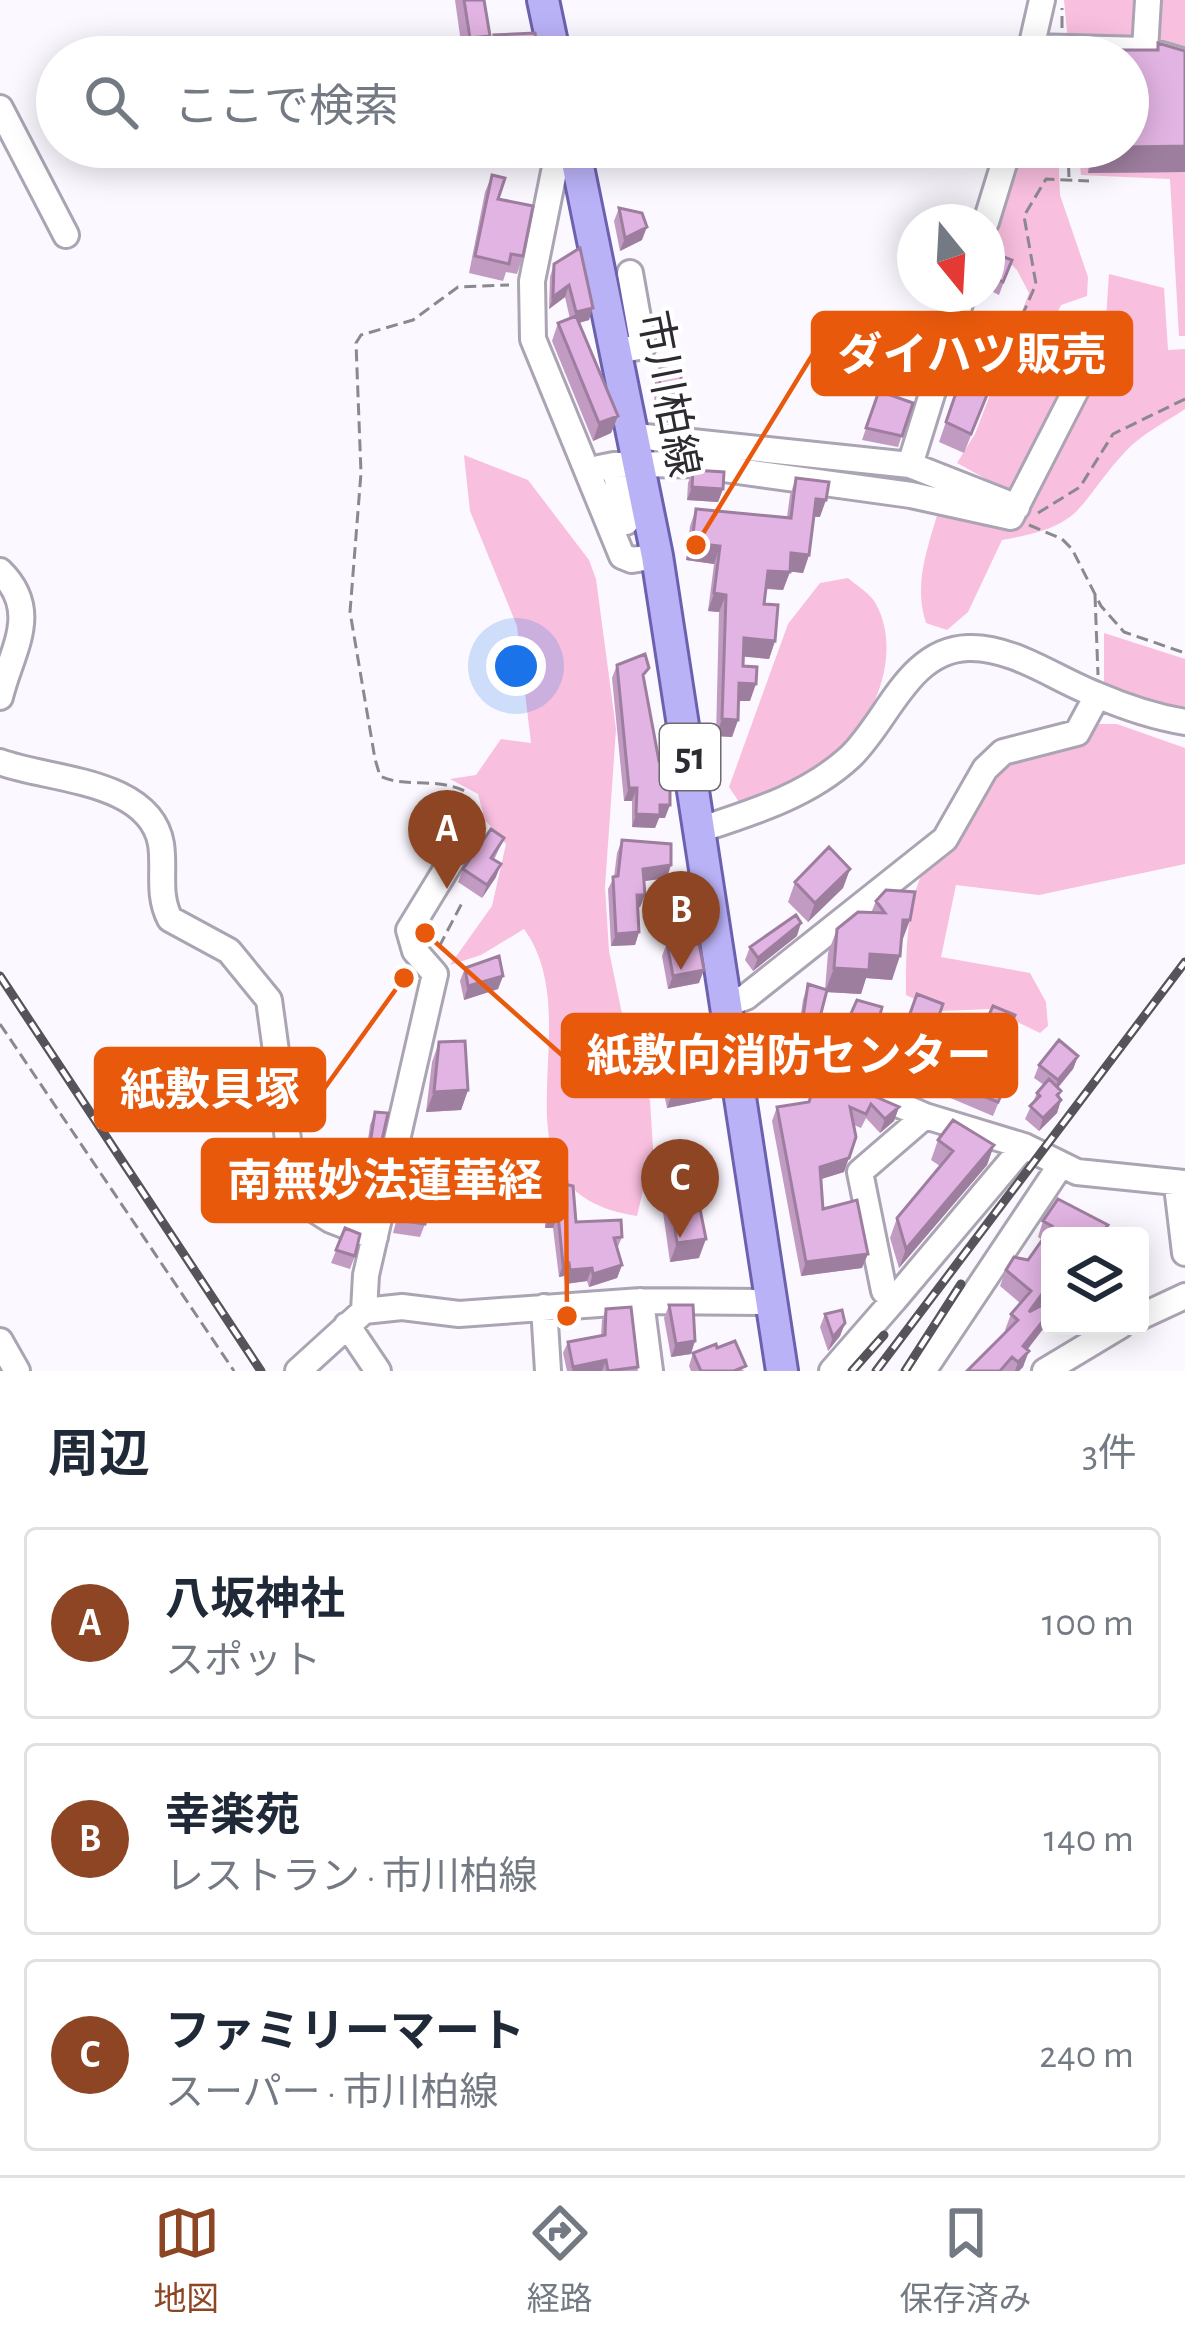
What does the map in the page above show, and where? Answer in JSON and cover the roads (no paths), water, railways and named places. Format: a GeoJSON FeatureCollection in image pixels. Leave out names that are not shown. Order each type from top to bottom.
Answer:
{"type":"FeatureCollection","features":[{"type":"Feature","properties":{"kind":"main road"},"geometry":{"type":"LineString","coordinates":[[543,0],[551,36]]}},
{"type":"Feature","properties":{"kind":"main road","name":"市川柏線"},"geometry":{"type":"LineString","coordinates":[[579,168],[657,556],[782,1371]]}},
{"type":"Feature","properties":{"kind":"street"},"geometry":{"type":"LineString","coordinates":[[1034,36],[1042,0]]}},
{"type":"Feature","properties":{"kind":"street"},"geometry":{"type":"LineString","coordinates":[[1146,36],[1148,0]]}},
{"type":"Feature","properties":{"kind":"street"},"geometry":{"type":"LineString","coordinates":[[1149,51],[1185,62]]}},
{"type":"Feature","properties":{"kind":"street"},"geometry":{"type":"LineString","coordinates":[[0,108],[66,235]]}},
{"type":"Feature","properties":{"kind":"street"},"geometry":{"type":"LineString","coordinates":[[555,168],[532,281],[533,339],[585,471],[624,523]]}},
{"type":"Feature","properties":{"kind":"street"},"geometry":{"type":"LineString","coordinates":[[992,204],[1003,168]]}},
{"type":"Feature","properties":{"kind":"street"},"geometry":{"type":"LineString","coordinates":[[618,351],[643,346],[630,273]]}},
{"type":"Feature","properties":{"kind":"street"},"geometry":{"type":"LineString","coordinates":[[910,465],[957,312]]}},
{"type":"Feature","properties":{"kind":"street"},"geometry":{"type":"LineString","coordinates":[[585,471],[614,465],[688,464],[911,495],[1011,517],[1097,350]]}},
{"type":"Feature","properties":{"kind":"street"},"geometry":{"type":"LineString","coordinates":[[636,436],[910,465],[1017,507]]}},
{"type":"Feature","properties":{"kind":"street"},"geometry":{"type":"LineString","coordinates":[[614,465],[626,560],[657,556]]}},
{"type":"Feature","properties":{"kind":"street"},"geometry":{"type":"LineString","coordinates":[[0,571],[20,596],[23,619],[21,642],[0,698]]}},
{"type":"Feature","properties":{"kind":"street"},"geometry":{"type":"LineString","coordinates":[[702,829],[768,808],[819,780],[851,755],[921,665],[966,648],[996,651],[1097,695],[1185,722]]}},
{"type":"Feature","properties":{"kind":"street"},"geometry":{"type":"LineString","coordinates":[[727,1004],[746,997],[883,894],[945,839],[985,769],[1003,752],[1077,733],[1097,695]]}},
{"type":"Feature","properties":{"kind":"street"},"geometry":{"type":"LineString","coordinates":[[0,762],[113,793],[145,816],[161,843],[161,890],[170,919],[229,951],[269,1000],[292,1190],[331,1220],[375,1237]]}},
{"type":"Feature","properties":{"kind":"street"},"geometry":{"type":"LineString","coordinates":[[379,1371],[356,1318],[435,974],[415,951],[409,930],[461,845]]}},
{"type":"Feature","properties":{"kind":"street"},"geometry":{"type":"LineString","coordinates":[[736,1059],[784,1060],[819,1070],[925,1115],[1024,1146],[1060,1166],[1181,1185],[1185,1253]]}},
{"type":"Feature","properties":{"kind":"street"},"geometry":{"type":"LineString","coordinates":[[894,1300],[884,1291],[860,1172],[925,1115]]}},
{"type":"Feature","properties":{"kind":"street"},"geometry":{"type":"LineString","coordinates":[[832,1371],[1024,1146]]}},
{"type":"Feature","properties":{"kind":"street"},"geometry":{"type":"LineString","coordinates":[[923,1371],[1060,1166]]}},
{"type":"Feature","properties":{"kind":"street"},"geometry":{"type":"LineString","coordinates":[[1149,1313],[1185,1296]]}},
{"type":"Feature","properties":{"kind":"street"},"geometry":{"type":"LineString","coordinates":[[641,1301],[650,1371]]}},
{"type":"Feature","properties":{"kind":"street"},"geometry":{"type":"LineString","coordinates":[[298,1371],[356,1318],[402,1307],[459,1314],[641,1301],[772,1302]]}},
{"type":"Feature","properties":{"kind":"street"},"geometry":{"type":"LineString","coordinates":[[544,1307],[548,1371]]}},
{"type":"Feature","properties":{"kind":"street"},"geometry":{"type":"LineString","coordinates":[[1046,1371],[1105,1335]]}},
{"type":"Feature","properties":{"kind":"street"},"geometry":{"type":"LineString","coordinates":[[0,1341],[17,1371]]}},
{"type":"Feature","properties":{"kind":"railway"},"geometry":{"type":"LineString","coordinates":[[876,1371],[1185,962]]}},
{"type":"Feature","properties":{"kind":"railway"},"geometry":{"type":"LineString","coordinates":[[0,976],[261,1371]]}},
{"type":"Feature","properties":{"kind":"railway"},"geometry":{"type":"LineString","coordinates":[[905,1371],[961,1284]]}},
{"type":"Feature","properties":{"kind":"railway"},"geometry":{"type":"LineString","coordinates":[[852,1371],[884,1335]]}},
{"type":"Feature","properties":{"kind":"place","name":"ダイハツ販売"},"geometry":{"type":"Point","coordinates":[696,545]}},
{"type":"Feature","properties":{"kind":"place","name":"八坂神社"},"geometry":{"type":"Point","coordinates":[447,889]}},
{"type":"Feature","properties":{"kind":"place","name":"紙敷向消防センター"},"geometry":{"type":"Point","coordinates":[425,933]}},
{"type":"Feature","properties":{"kind":"place","name":"幸楽苑"},"geometry":{"type":"Point","coordinates":[681,970]}},
{"type":"Feature","properties":{"kind":"place","name":"紙敷貝塚"},"geometry":{"type":"Point","coordinates":[404,978]}},
{"type":"Feature","properties":{"kind":"place","name":"ファミリーマート"},"geometry":{"type":"Point","coordinates":[680,1238]}},
{"type":"Feature","properties":{"kind":"place","name":"南無妙法蓮華経"},"geometry":{"type":"Point","coordinates":[567,1316]}}]}
